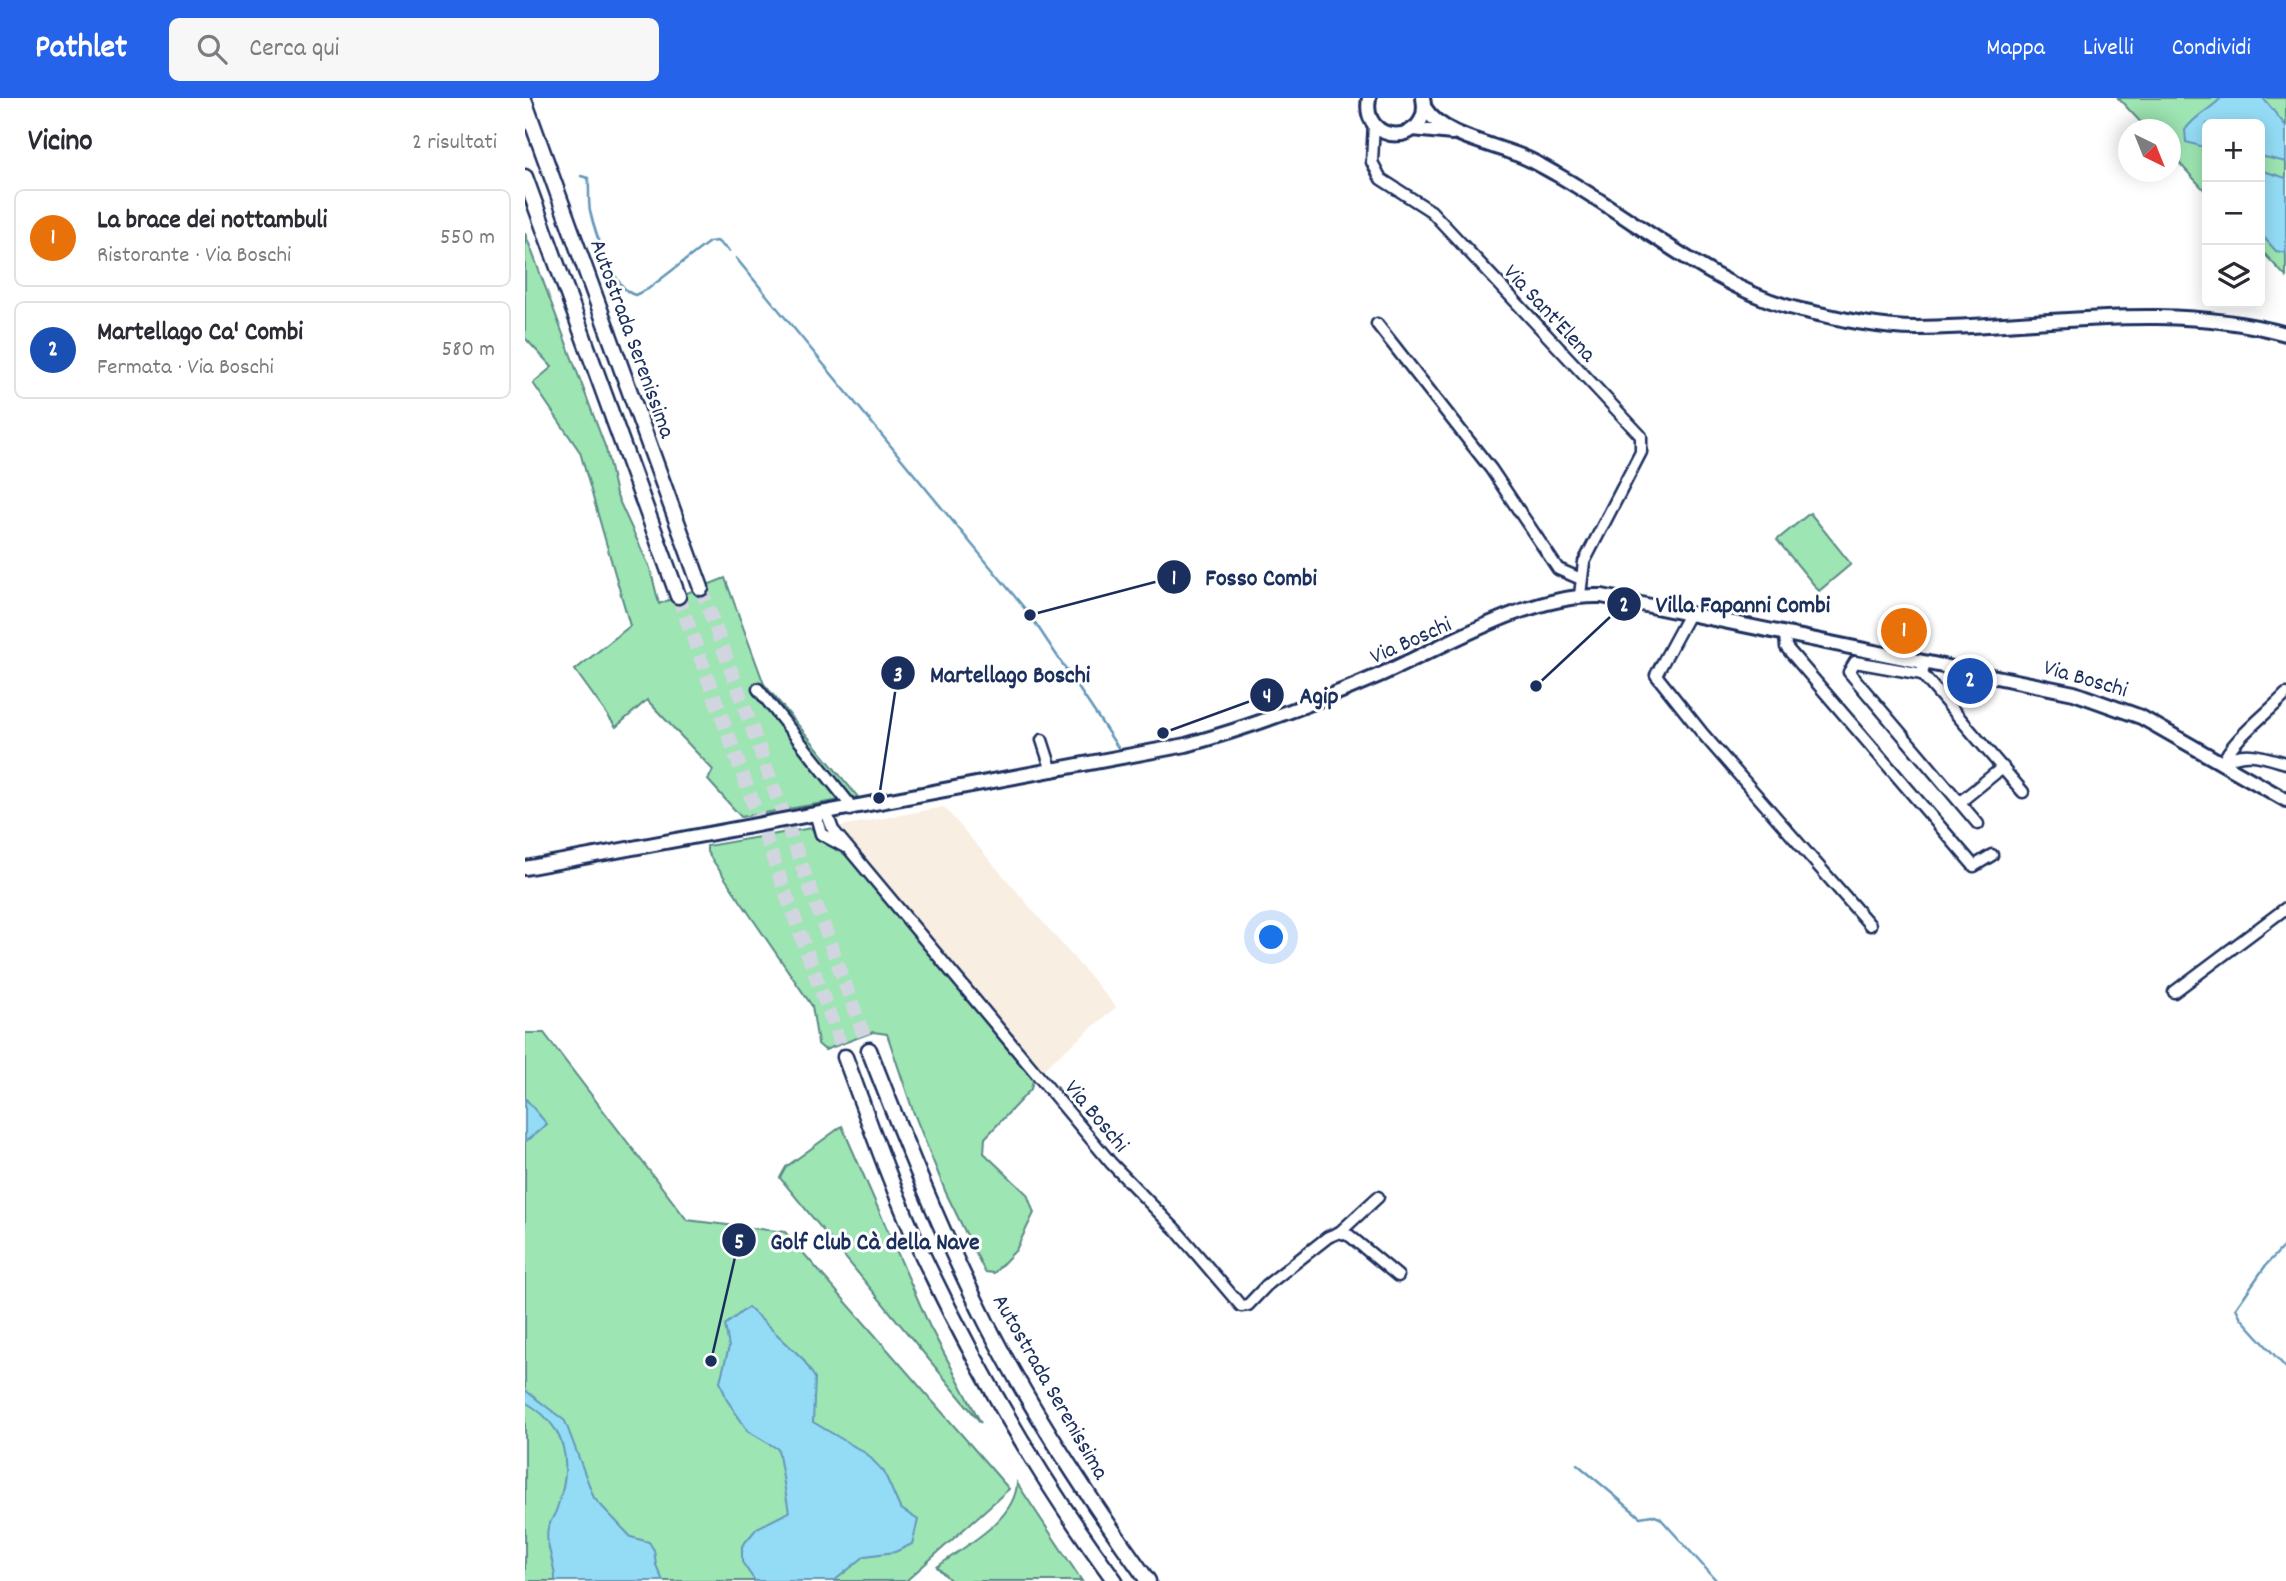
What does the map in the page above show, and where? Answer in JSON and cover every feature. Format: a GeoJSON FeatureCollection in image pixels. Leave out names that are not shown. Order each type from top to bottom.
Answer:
{"type":"FeatureCollection","features":[{"type":"Feature","properties":{"kind":"highway","name":"Autostrada Serenissima"},"geometry":{"type":"LineString","coordinates":[[525,103],[701,587]]}},
{"type":"Feature","properties":{"kind":"highway","name":"Autostrada Serenissima"},"geometry":{"type":"LineString","coordinates":[[525,177],[678,596]]}},
{"type":"Feature","properties":{"kind":"highway","name":"Autostrada Serenissima"},"geometry":{"type":"LineString","coordinates":[[869,1049],[913,1164],[987,1324],[1064,1460],[1148,1581]]}},
{"type":"Feature","properties":{"kind":"highway"},"geometry":{"type":"LineString","coordinates":[[845,1057],[917,1241],[960,1332],[1039,1470],[1115,1581]]}},
{"type":"Feature","properties":{"kind":"main road"},"geometry":{"type":"LineString","coordinates":[[1357,98],[1371,118],[1391,135],[1413,129],[1462,135]]}},
{"type":"Feature","properties":{"kind":"main road"},"geometry":{"type":"LineString","coordinates":[[1369,98],[1371,118]]}},
{"type":"Feature","properties":{"kind":"main road"},"geometry":{"type":"LineString","coordinates":[[1413,129],[1422,119],[1424,101]]}},
{"type":"Feature","properties":{"kind":"main road"},"geometry":{"type":"LineString","coordinates":[[1424,101],[1436,120],[1462,135],[1527,159],[1591,194],[1691,260],[1749,291],[1797,309],[1914,328],[2143,318],[2215,321],[2286,334]]}},
{"type":"Feature","properties":{"kind":"main road","name":"Via Boschi"},"geometry":{"type":"LineString","coordinates":[[525,868],[850,810],[1186,745],[1256,726],[1348,689],[1524,609],[1551,600],[1580,595],[1602,596],[1785,634],[1924,669],[2047,686],[2101,701],[2147,720],[2286,800]]}},
{"type":"Feature","properties":{"kind":"street"},"geometry":{"type":"LineString","coordinates":[[1371,118],[1372,153]]}},
{"type":"Feature","properties":{"kind":"street"},"geometry":{"type":"LineString","coordinates":[[1372,153],[1380,141],[1391,135]]}},
{"type":"Feature","properties":{"kind":"street","name":"Via Sant'Elena"},"geometry":{"type":"LineString","coordinates":[[1372,153],[1373,165],[1381,178],[1431,211],[1641,436],[1641,452],[1584,562],[1581,579]]}},
{"type":"Feature","properties":{"kind":"street"},"geometry":{"type":"LineString","coordinates":[[1377,324],[1490,469],[1558,569],[1581,579],[1580,595]]}},
{"type":"Feature","properties":{"kind":"street"},"geometry":{"type":"LineString","coordinates":[[1689,614],[1656,675],[1703,734],[1870,925]]}},
{"type":"Feature","properties":{"kind":"street"},"geometry":{"type":"LineString","coordinates":[[1785,634],[1786,647],[1974,866],[1992,855]]}},
{"type":"Feature","properties":{"kind":"street","name":"Via Boschi"},"geometry":{"type":"LineString","coordinates":[[1924,669],[1855,662],[1849,672],[1978,824]]}},
{"type":"Feature","properties":{"kind":"street"},"geometry":{"type":"LineString","coordinates":[[1924,669],[2023,792]]}},
{"type":"Feature","properties":{"kind":"street"},"geometry":{"type":"LineString","coordinates":[[758,689],[848,802],[850,810]]}},
{"type":"Feature","properties":{"kind":"street"},"geometry":{"type":"LineString","coordinates":[[2223,763],[2231,745],[2264,718],[2286,694]]}},
{"type":"Feature","properties":{"kind":"street"},"geometry":{"type":"LineString","coordinates":[[1042,740],[1052,771]]}},
{"type":"Feature","properties":{"kind":"street"},"geometry":{"type":"LineString","coordinates":[[2223,763],[2233,756],[2243,754],[2286,764]]}},
{"type":"Feature","properties":{"kind":"street"},"geometry":{"type":"LineString","coordinates":[[1960,802],[2003,767]]}},
{"type":"Feature","properties":{"kind":"street","name":"Via Boschi"},"geometry":{"type":"LineString","coordinates":[[822,815],[1111,1163],[1177,1230],[1241,1306],[1248,1305],[1267,1285],[1328,1237],[1339,1232],[1378,1197]]}},
{"type":"Feature","properties":{"kind":"street"},"geometry":{"type":"LineString","coordinates":[[2174,992],[2286,908]]}},
{"type":"Feature","properties":{"kind":"street"},"geometry":{"type":"LineString","coordinates":[[1339,1232],[1350,1236],[1398,1276]]}},
{"type":"Feature","properties":{"kind":"shaded area"},"geometry":{"type":"Polygon","coordinates":[[[944,807],[1116,1007],[1040,1072],[836,827],[944,807]]]}},
{"type":"Feature","properties":{"kind":"green space"},"geometry":{"type":"Polygon","coordinates":[[[2118,98],[2286,98],[2286,277],[2265,254],[2265,119],[2202,119],[2202,188],[2181,165],[2181,119],[2138,119],[2118,98]]]}},
{"type":"Feature","properties":{"kind":"green space"},"geometry":{"type":"Polygon","coordinates":[[[525,233],[606,449],[616,494],[650,568],[659,604],[725,578],[764,684],[858,797],[741,817],[708,780],[713,770],[647,700],[616,727],[575,670],[630,626],[580,452],[533,383],[552,367],[525,338],[525,233]]]}},
{"type":"Feature","properties":{"kind":"green space"},"geometry":{"type":"Polygon","coordinates":[[[1810,513],[1851,564],[1819,591],[1777,540],[1810,513]]]}},
{"type":"Feature","properties":{"kind":"green space"},"geometry":{"type":"Polygon","coordinates":[[[811,828],[823,842],[846,853],[1034,1076],[1031,1089],[985,1138],[984,1153],[1027,1194],[1034,1213],[1016,1250],[994,1273],[985,1272],[946,1193],[913,1111],[887,1034],[873,1032],[825,1050],[818,1044],[812,1006],[707,852],[707,846],[811,828]]]}},
{"type":"Feature","properties":{"kind":"green space"},"geometry":{"type":"Polygon","coordinates":[[[525,1033],[544,1033],[687,1220],[785,1232],[1009,1489],[906,1581],[525,1581],[525,1033]]]}},
{"type":"Feature","properties":{"kind":"green space"},"geometry":{"type":"Polygon","coordinates":[[[842,1126],[929,1325],[981,1423],[780,1178],[786,1167],[842,1126]]]}},
{"type":"Feature","properties":{"kind":"green space"},"geometry":{"type":"Polygon","coordinates":[[[1017,1483],[1082,1581],[951,1581],[937,1567],[998,1520],[1008,1509],[1017,1483]]]}},
{"type":"Feature","properties":{"kind":"water"},"geometry":{"type":"Polygon","coordinates":[[[2221,98],[2263,98],[2286,126],[2286,162],[2265,157],[2265,119],[2202,119],[2202,147],[2186,142],[2185,130],[2221,98]]]}},
{"type":"Feature","properties":{"kind":"water"},"geometry":{"type":"Polygon","coordinates":[[[2265,172],[2286,178],[2286,253],[2276,251],[2265,239],[2265,172]]]}},
{"type":"Feature","properties":{"kind":"water"},"geometry":{"type":"Polygon","coordinates":[[[525,1098],[547,1124],[525,1142],[525,1098]]]}},
{"type":"Feature","properties":{"kind":"water"},"geometry":{"type":"Polygon","coordinates":[[[748,1307],[803,1359],[815,1378],[813,1422],[867,1454],[884,1472],[900,1508],[918,1520],[912,1544],[895,1552],[865,1556],[834,1581],[755,1581],[742,1562],[742,1546],[757,1528],[789,1512],[778,1449],[748,1431],[727,1400],[720,1381],[729,1347],[725,1325],[748,1307]]]}},
{"type":"Feature","properties":{"kind":"water"},"geometry":{"type":"Polygon","coordinates":[[[525,1390],[565,1421],[594,1498],[631,1537],[649,1542],[663,1581],[555,1581],[547,1534],[565,1476],[563,1448],[550,1422],[525,1402],[525,1390]]]}},
{"type":"Feature","properties":{"kind":"waterway"},"geometry":{"type":"LineString","coordinates":[[581,176],[588,178],[590,211],[606,259],[627,291],[635,295],[648,289],[709,242],[717,241],[729,251]]}},
{"type":"Feature","properties":{"kind":"waterway"},"geometry":{"type":"LineString","coordinates":[[736,258],[1030,615],[1121,752]]}},
{"type":"Feature","properties":{"kind":"waterway"},"geometry":{"type":"LineString","coordinates":[[2286,1244],[2266,1265],[2236,1308],[2241,1318],[2286,1368]]}},
{"type":"Feature","properties":{"kind":"waterway"},"geometry":{"type":"LineString","coordinates":[[1577,1464],[1640,1517],[1652,1515],[1660,1518],[1717,1581]]}},
{"type":"Feature","properties":{"kind":"tunnel"},"geometry":{"type":"LineString","coordinates":[[701,588],[869,1050]]}},
{"type":"Feature","properties":{"kind":"tunnel"},"geometry":{"type":"LineString","coordinates":[[678,596],[845,1057]]}},
{"type":"Feature","properties":{"kind":"place","name":"Fosso Combi"},"geometry":{"type":"Point","coordinates":[1030,615]}},
{"type":"Feature","properties":{"kind":"place","name":"La brace dei nottambuli"},"geometry":{"type":"Point","coordinates":[1904,631]}},
{"type":"Feature","properties":{"kind":"place","name":"Martellago Ca' Combi"},"geometry":{"type":"Point","coordinates":[1970,681]}},
{"type":"Feature","properties":{"kind":"place","name":"Villa Fapanni Combi"},"geometry":{"type":"Point","coordinates":[1536,686]}},
{"type":"Feature","properties":{"kind":"place","name":"Agip"},"geometry":{"type":"Point","coordinates":[1163,733]}},
{"type":"Feature","properties":{"kind":"place","name":"Martellago Boschi"},"geometry":{"type":"Point","coordinates":[879,798]}},
{"type":"Feature","properties":{"kind":"place","name":"Golf Club Cà della Nave"},"geometry":{"type":"Point","coordinates":[711,1361]}}]}
